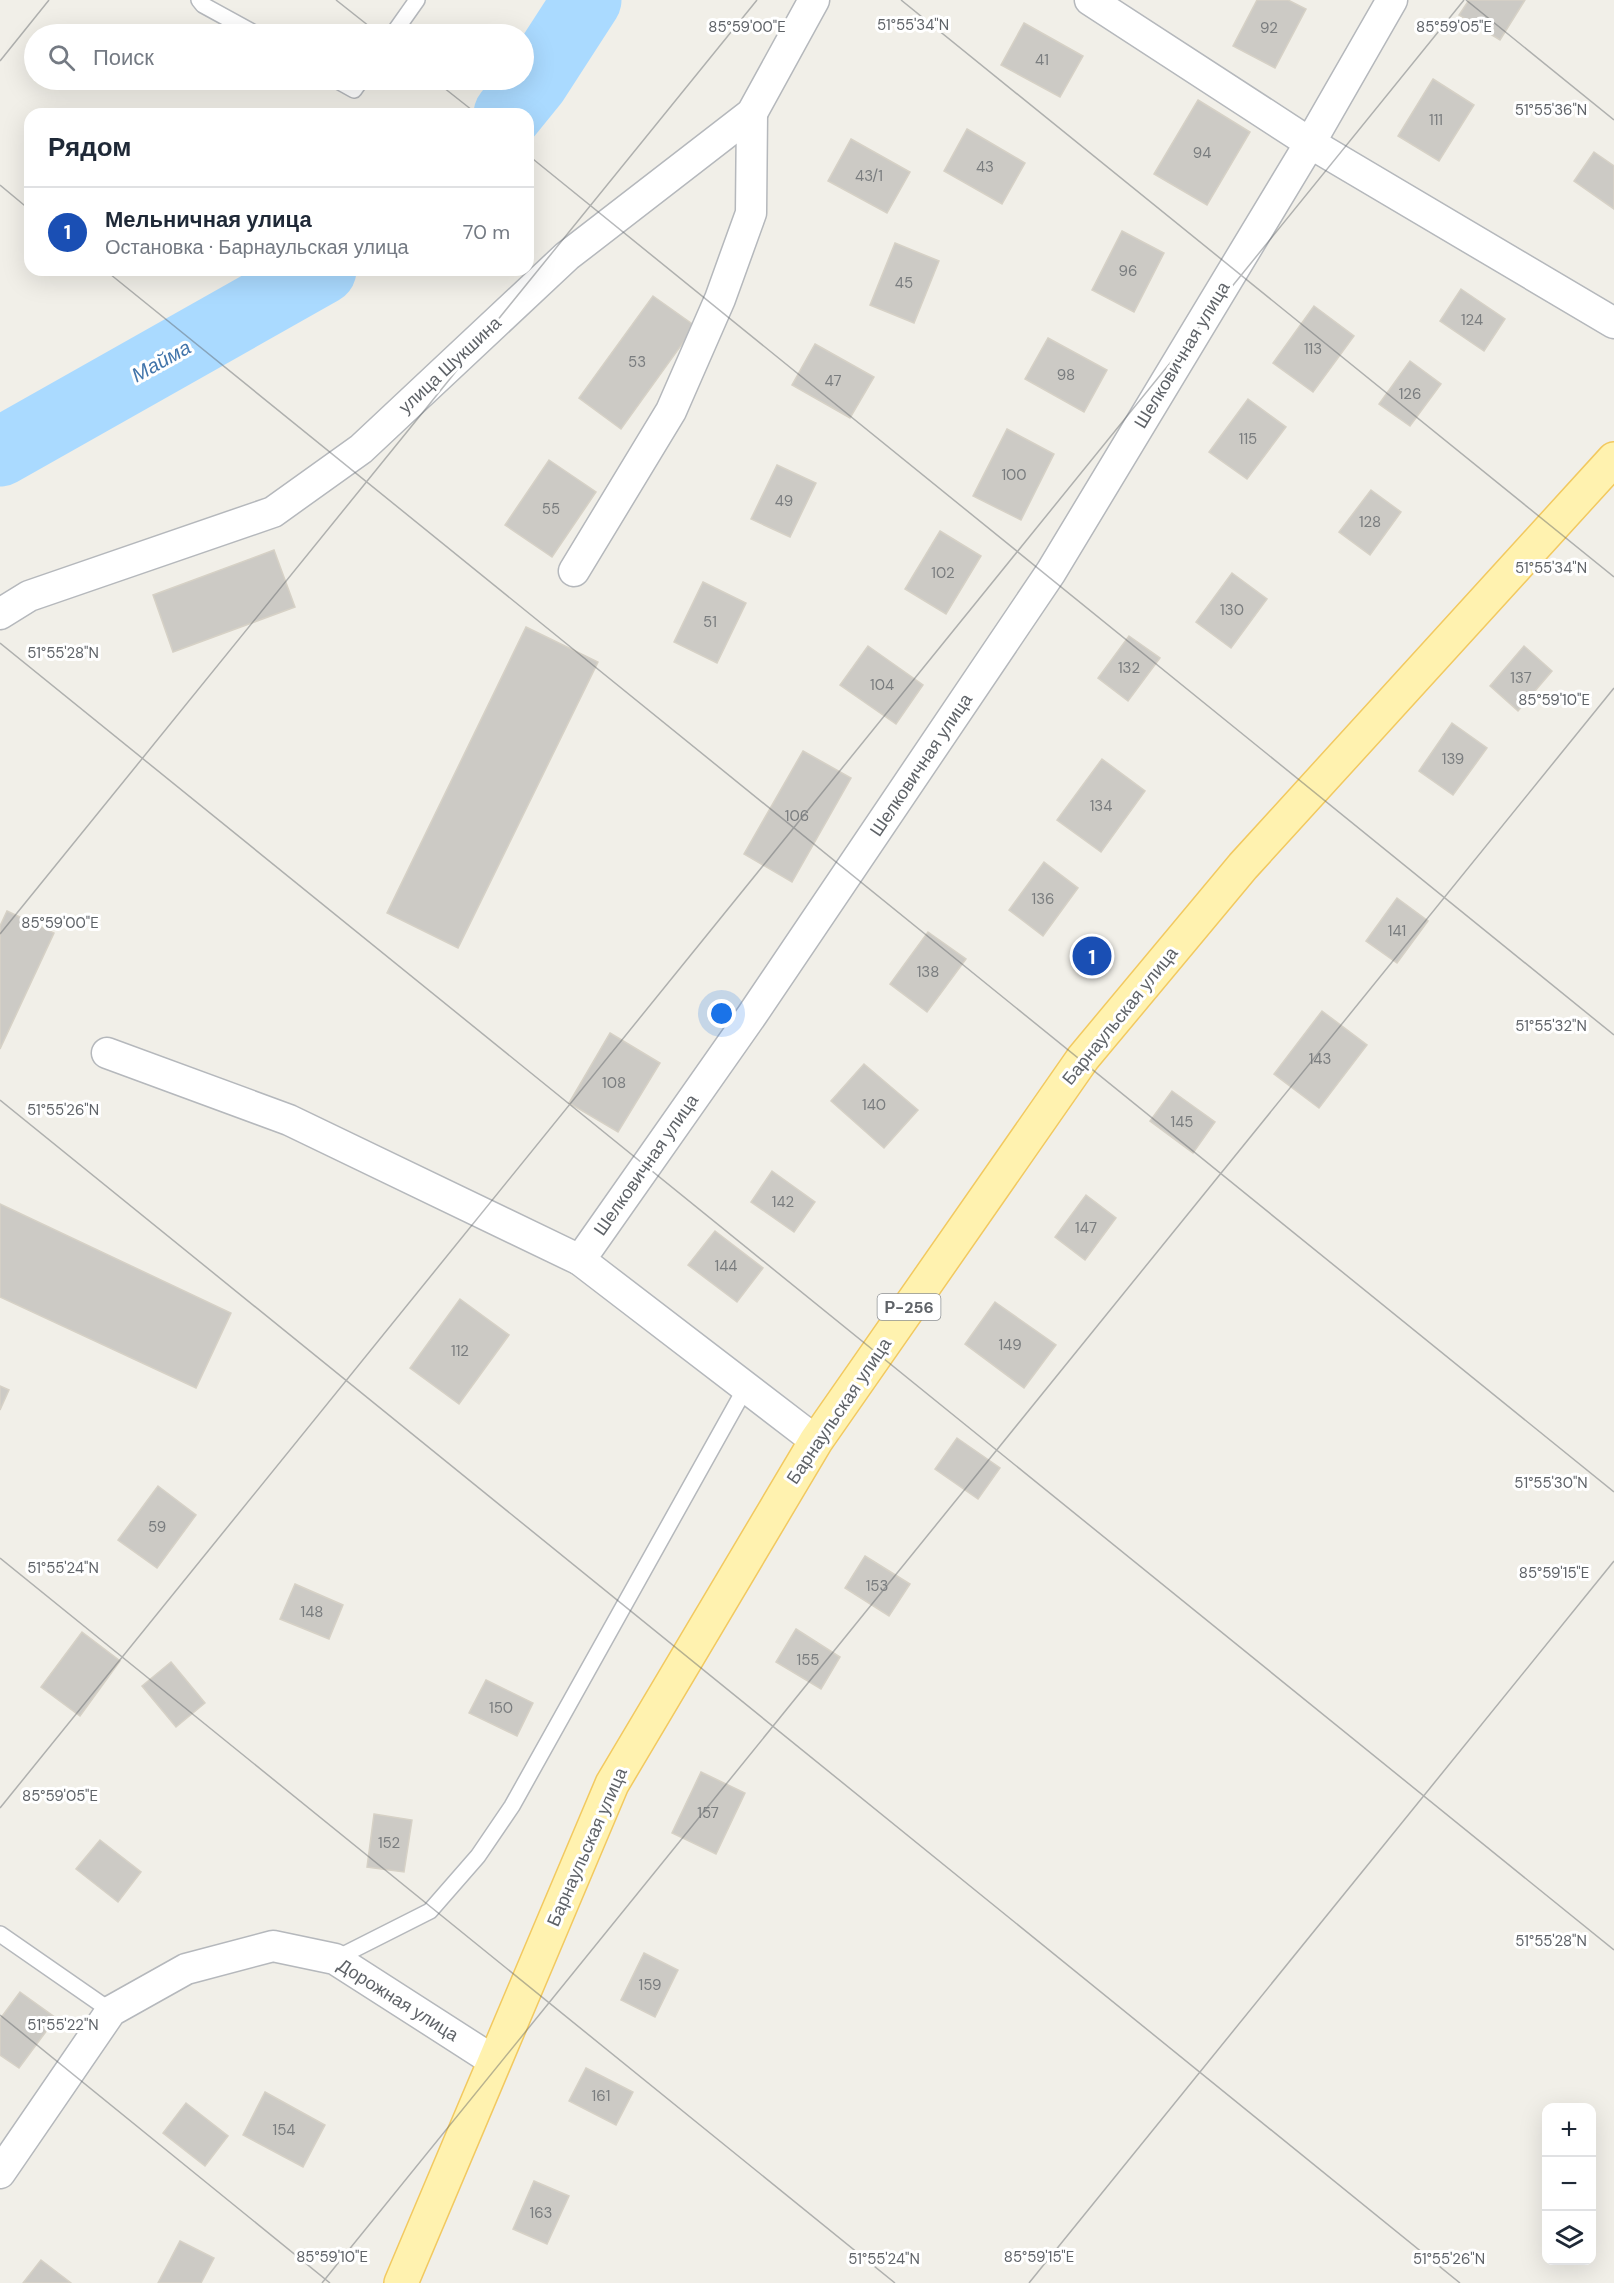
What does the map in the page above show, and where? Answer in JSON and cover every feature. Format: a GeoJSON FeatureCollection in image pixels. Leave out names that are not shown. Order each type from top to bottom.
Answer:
{"type":"FeatureCollection","features":[{"type":"Feature","properties":{"kind":"main road","name":"Барнаульская улица"},"geometry":{"type":"LineString","coordinates":[[401,2283],[612,1784],[816,1441],[1083,1058],[1243,866],[1614,459]]}},
{"type":"Feature","properties":{"kind":"street","name":"улица Шукшина"},"geometry":{"type":"LineString","coordinates":[[0,614],[29,596],[273,512],[361,449],[567,256],[752,112],[814,0]]}},
{"type":"Feature","properties":{"kind":"street"},"geometry":{"type":"LineString","coordinates":[[1090,0],[1310,143],[1614,323]]}},
{"type":"Feature","properties":{"kind":"street","name":"Шелковичная улица"},"geometry":{"type":"LineString","coordinates":[[580,1260],[752,1015],[1051,572],[1310,143],[1392,0]]}},
{"type":"Feature","properties":{"kind":"street"},"geometry":{"type":"LineString","coordinates":[[574,571],[671,411],[720,299],[751,213],[752,112]]}},
{"type":"Feature","properties":{"kind":"street"},"geometry":{"type":"LineString","coordinates":[[107,1053],[289,1120],[580,1260],[816,1441]]}},
{"type":"Feature","properties":{"kind":"street","name":"Дорожная улица"},"geometry":{"type":"LineString","coordinates":[[0,2173],[111,2012],[186,1969],[273,1946],[335,1959],[495,2061]]}},
{"type":"Feature","properties":{"kind":"lane"},"geometry":{"type":"LineString","coordinates":[[199,0],[203,5],[238,24]]}},
{"type":"Feature","properties":{"kind":"lane"},"geometry":{"type":"LineString","coordinates":[[400,24],[417,0]]}},
{"type":"Feature","properties":{"kind":"lane"},"geometry":{"type":"LineString","coordinates":[[335,1959],[430,1911],[478,1856],[518,1796],[746,1387]]}},
{"type":"Feature","properties":{"kind":"lane"},"geometry":{"type":"LineString","coordinates":[[0,1935],[111,2012]]}},
{"type":"Feature","properties":{"kind":"building"},"geometry":{"type":"Polygon","coordinates":[[[1257,0],[1288,0],[1306,9],[1275,68],[1233,46],[1257,0]]]}},
{"type":"Feature","properties":{"kind":"building"},"geometry":{"type":"Polygon","coordinates":[[[1469,0],[1525,0],[1500,40],[1459,15],[1469,0]]]}},
{"type":"Feature","properties":{"kind":"building"},"geometry":{"type":"Polygon","coordinates":[[[1024,23],[1083,56],[1060,97],[1001,65],[1024,23]]]}},
{"type":"Feature","properties":{"kind":"building"},"geometry":{"type":"Polygon","coordinates":[[[1433,79],[1474,105],[1439,161],[1398,136],[1433,79]]]}},
{"type":"Feature","properties":{"kind":"building"},"geometry":{"type":"Polygon","coordinates":[[[1198,100],[1250,132],[1207,205],[1154,174],[1198,100]]]}},
{"type":"Feature","properties":{"kind":"building"},"geometry":{"type":"Polygon","coordinates":[[[967,129],[1025,163],[1002,204],[944,171],[967,129]]]}},
{"type":"Feature","properties":{"kind":"building"},"geometry":{"type":"Polygon","coordinates":[[[851,139],[910,172],[887,213],[828,181],[851,139]]]}},
{"type":"Feature","properties":{"kind":"building"},"geometry":{"type":"Polygon","coordinates":[[[1594,152],[1614,166],[1614,209],[1574,181],[1594,152]]]}},
{"type":"Feature","properties":{"kind":"building"},"geometry":{"type":"Polygon","coordinates":[[[1122,231],[1164,253],[1134,312],[1092,290],[1122,231]]]}},
{"type":"Feature","properties":{"kind":"building"},"geometry":{"type":"Polygon","coordinates":[[[895,243],[939,261],[914,323],[870,305],[895,243]]]}},
{"type":"Feature","properties":{"kind":"building"},"geometry":{"type":"Polygon","coordinates":[[[1461,289],[1505,319],[1484,351],[1440,321],[1461,289]]]}},
{"type":"Feature","properties":{"kind":"building"},"geometry":{"type":"Polygon","coordinates":[[[653,296],[695,326],[621,429],[579,398],[653,296]]]}},
{"type":"Feature","properties":{"kind":"building"},"geometry":{"type":"Polygon","coordinates":[[[1314,306],[1354,336],[1313,392],[1273,363],[1314,306]]]}},
{"type":"Feature","properties":{"kind":"building"},"geometry":{"type":"Polygon","coordinates":[[[1048,338],[1107,370],[1084,412],[1025,379],[1048,338]]]}},
{"type":"Feature","properties":{"kind":"building"},"geometry":{"type":"Polygon","coordinates":[[[815,344],[874,377],[850,418],[792,385],[815,344]]]}},
{"type":"Feature","properties":{"kind":"building"},"geometry":{"type":"Polygon","coordinates":[[[1410,361],[1441,384],[1410,426],[1379,404],[1410,361]]]}},
{"type":"Feature","properties":{"kind":"building"},"geometry":{"type":"Polygon","coordinates":[[[1248,399],[1286,427],[1247,479],[1209,452],[1248,399]]]}},
{"type":"Feature","properties":{"kind":"building"},"geometry":{"type":"Polygon","coordinates":[[[1007,429],[1054,454],[1021,520],[973,496],[1007,429]]]}},
{"type":"Feature","properties":{"kind":"building"},"geometry":{"type":"Polygon","coordinates":[[[549,460],[596,492],[552,557],[505,525],[549,460]]]}},
{"type":"Feature","properties":{"kind":"building"},"geometry":{"type":"Polygon","coordinates":[[[777,465],[816,483],[790,537],[751,519],[777,465]]]}},
{"type":"Feature","properties":{"kind":"building"},"geometry":{"type":"Polygon","coordinates":[[[1371,490],[1401,512],[1370,555],[1339,532],[1371,490]]]}},
{"type":"Feature","properties":{"kind":"building"},"geometry":{"type":"Polygon","coordinates":[[[940,531],[981,556],[946,614],[905,589],[940,531]]]}},
{"type":"Feature","properties":{"kind":"building"},"geometry":{"type":"Polygon","coordinates":[[[274,550],[295,607],[173,652],[153,595],[274,550]]]}},
{"type":"Feature","properties":{"kind":"building"},"geometry":{"type":"Polygon","coordinates":[[[1232,573],[1267,599],[1231,648],[1196,622],[1232,573]]]}},
{"type":"Feature","properties":{"kind":"building"},"geometry":{"type":"Polygon","coordinates":[[[703,582],[746,603],[717,663],[674,642],[703,582]]]}},
{"type":"Feature","properties":{"kind":"building"},"geometry":{"type":"Polygon","coordinates":[[[526,627],[598,662],[458,948],[387,913],[526,627]]]}},
{"type":"Feature","properties":{"kind":"building"},"geometry":{"type":"Polygon","coordinates":[[[1129,636],[1160,658],[1128,701],[1098,678],[1129,636]]]}},
{"type":"Feature","properties":{"kind":"building"},"geometry":{"type":"Polygon","coordinates":[[[868,646],[923,685],[896,724],[840,685],[868,646]]]}},
{"type":"Feature","properties":{"kind":"building"},"geometry":{"type":"Polygon","coordinates":[[[1524,646],[1552,671],[1518,711],[1490,686],[1524,646]]]}},
{"type":"Feature","properties":{"kind":"building"},"geometry":{"type":"Polygon","coordinates":[[[1452,723],[1487,748],[1453,795],[1419,771],[1452,723]]]}},
{"type":"Feature","properties":{"kind":"building"},"geometry":{"type":"Polygon","coordinates":[[[803,751],[851,778],[792,882],[744,854],[803,751]]]}},
{"type":"Feature","properties":{"kind":"building"},"geometry":{"type":"Polygon","coordinates":[[[1102,759],[1145,791],[1101,852],[1057,820],[1102,759]]]}},
{"type":"Feature","properties":{"kind":"building"},"geometry":{"type":"Polygon","coordinates":[[[1044,862],[1078,888],[1043,936],[1009,910],[1044,862]]]}},
{"type":"Feature","properties":{"kind":"building"},"geometry":{"type":"Polygon","coordinates":[[[1397,898],[1428,921],[1397,963],[1366,941],[1397,898]]]}},
{"type":"Feature","properties":{"kind":"building"},"geometry":{"type":"Polygon","coordinates":[[[7,911],[54,933],[0,1049],[0,926],[7,911]]]}},
{"type":"Feature","properties":{"kind":"building"},"geometry":{"type":"Polygon","coordinates":[[[928,932],[966,959],[927,1012],[890,984],[928,932]]]}},
{"type":"Feature","properties":{"kind":"building"},"geometry":{"type":"Polygon","coordinates":[[[1322,1011],[1367,1045],[1319,1108],[1274,1074],[1322,1011]]]}},
{"type":"Feature","properties":{"kind":"building"},"geometry":{"type":"Polygon","coordinates":[[[610,1033],[660,1063],[618,1132],[569,1103],[610,1033]]]}},
{"type":"Feature","properties":{"kind":"building"},"geometry":{"type":"Polygon","coordinates":[[[864,1064],[918,1110],[884,1148],[831,1101],[864,1064]]]}},
{"type":"Feature","properties":{"kind":"building"},"geometry":{"type":"Polygon","coordinates":[[[1172,1091],[1215,1122],[1193,1153],[1150,1121],[1172,1091]]]}},
{"type":"Feature","properties":{"kind":"building"},"geometry":{"type":"Polygon","coordinates":[[[772,1171],[815,1202],[794,1232],[751,1202],[772,1171]]]}},
{"type":"Feature","properties":{"kind":"building"},"geometry":{"type":"Polygon","coordinates":[[[1086,1195],[1116,1218],[1085,1260],[1055,1237],[1086,1195]]]}},
{"type":"Feature","properties":{"kind":"building"},"geometry":{"type":"Polygon","coordinates":[[[0,1204],[231,1313],[196,1388],[0,1297],[0,1204]]]}},
{"type":"Feature","properties":{"kind":"building"},"geometry":{"type":"Polygon","coordinates":[[[715,1231],[763,1268],[737,1302],[688,1265],[715,1231]]]}},
{"type":"Feature","properties":{"kind":"building"},"geometry":{"type":"Polygon","coordinates":[[[460,1299],[509,1335],[459,1404],[410,1368],[460,1299]]]}},
{"type":"Feature","properties":{"kind":"building"},"geometry":{"type":"Polygon","coordinates":[[[995,1302],[1056,1345],[1024,1388],[965,1344],[995,1302]]]}},
{"type":"Feature","properties":{"kind":"building"},"geometry":{"type":"Polygon","coordinates":[[[0,1386],[9,1390],[0,1410],[0,1386]]]}},
{"type":"Feature","properties":{"kind":"building"},"geometry":{"type":"Polygon","coordinates":[[[957,1438],[1000,1468],[978,1499],[935,1469],[957,1438]]]}},
{"type":"Feature","properties":{"kind":"building"},"geometry":{"type":"Polygon","coordinates":[[[158,1486],[196,1515],[157,1568],[118,1540],[158,1486]]]}},
{"type":"Feature","properties":{"kind":"building"},"geometry":{"type":"Polygon","coordinates":[[[865,1556],[910,1584],[889,1616],[845,1588],[865,1556]]]}},
{"type":"Feature","properties":{"kind":"building"},"geometry":{"type":"Polygon","coordinates":[[[295,1584],[343,1605],[329,1639],[280,1619],[295,1584]]]}},
{"type":"Feature","properties":{"kind":"building"},"geometry":{"type":"Polygon","coordinates":[[[796,1629],[840,1657],[821,1689],[776,1662],[796,1629]]]}},
{"type":"Feature","properties":{"kind":"building"},"geometry":{"type":"Polygon","coordinates":[[[82,1632],[120,1661],[80,1716],[41,1687],[82,1632]]]}},
{"type":"Feature","properties":{"kind":"building"},"geometry":{"type":"Polygon","coordinates":[[[171,1662],[205,1703],[176,1727],[142,1686],[171,1662]]]}},
{"type":"Feature","properties":{"kind":"building"},"geometry":{"type":"Polygon","coordinates":[[[486,1680],[533,1703],[517,1736],[469,1713],[486,1680]]]}},
{"type":"Feature","properties":{"kind":"building"},"geometry":{"type":"Polygon","coordinates":[[[701,1772],[745,1793],[716,1854],[672,1833],[701,1772]]]}},
{"type":"Feature","properties":{"kind":"building"},"geometry":{"type":"Polygon","coordinates":[[[374,1814],[412,1820],[404,1872],[367,1867],[374,1814]]]}},
{"type":"Feature","properties":{"kind":"building"},"geometry":{"type":"Polygon","coordinates":[[[100,1840],[141,1872],[118,1902],[76,1869],[100,1840]]]}},
{"type":"Feature","properties":{"kind":"building"},"geometry":{"type":"Polygon","coordinates":[[[644,1953],[678,1970],[655,2017],[621,2000],[644,1953]]]}},
{"type":"Feature","properties":{"kind":"building"},"geometry":{"type":"Polygon","coordinates":[[[20,1992],[56,2018],[19,2068],[0,2055],[0,2019],[20,1992]]]}},
{"type":"Feature","properties":{"kind":"building"},"geometry":{"type":"Polygon","coordinates":[[[586,2068],[633,2092],[616,2125],[569,2101],[586,2068]]]}},
{"type":"Feature","properties":{"kind":"building"},"geometry":{"type":"Polygon","coordinates":[[[265,2092],[325,2125],[303,2167],[243,2135],[265,2092]]]}},
{"type":"Feature","properties":{"kind":"building"},"geometry":{"type":"Polygon","coordinates":[[[186,2103],[228,2136],[205,2166],[163,2133],[186,2103]]]}},
{"type":"Feature","properties":{"kind":"building"},"geometry":{"type":"Polygon","coordinates":[[[534,2181],[569,2196],[547,2244],[513,2229],[534,2181]]]}},
{"type":"Feature","properties":{"kind":"building"},"geometry":{"type":"Polygon","coordinates":[[[180,2241],[214,2258],[201,2283],[158,2283],[180,2241]]]}},
{"type":"Feature","properties":{"kind":"building"},"geometry":{"type":"Polygon","coordinates":[[[41,2260],[71,2283],[23,2283],[41,2260]]]}},
{"type":"Feature","properties":{"kind":"waterway","name":"Майма"},"geometry":{"type":"LineString","coordinates":[[534,82],[587,0]]}},
{"type":"Feature","properties":{"kind":"waterway","name":"Майма"},"geometry":{"type":"LineString","coordinates":[[513,108],[528,90]]}},
{"type":"Feature","properties":{"kind":"waterway","name":"Майма"},"geometry":{"type":"LineString","coordinates":[[0,452],[311,276]]}},
{"type":"Feature","properties":{"kind":"place","name":"Мельничная улица"},"geometry":{"type":"Point","coordinates":[1092,956]}}]}
